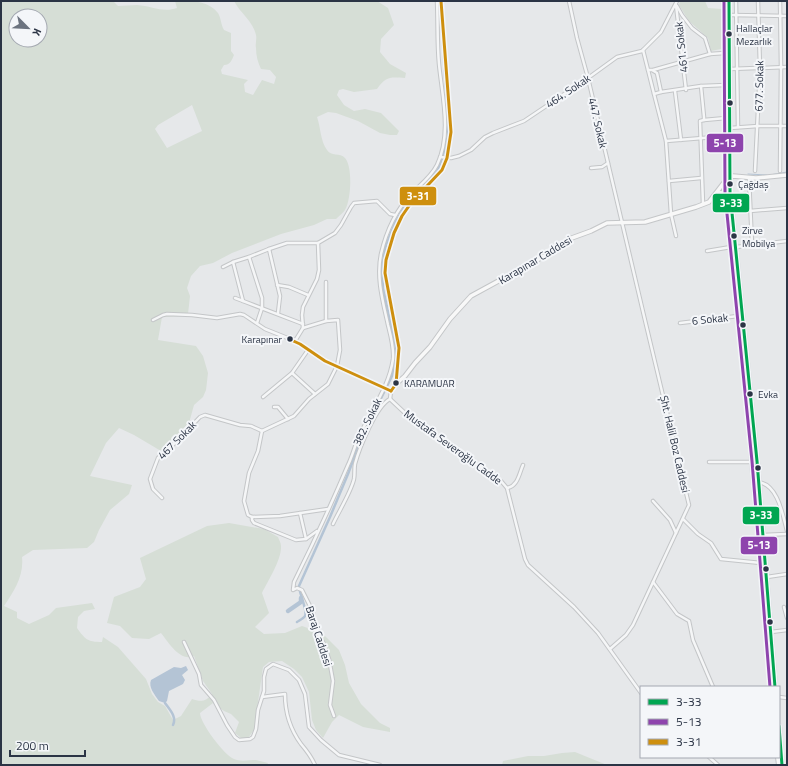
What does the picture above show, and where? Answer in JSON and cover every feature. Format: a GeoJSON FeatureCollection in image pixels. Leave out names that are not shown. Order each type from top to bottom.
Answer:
{"type":"FeatureCollection","features":[{"type":"Feature","properties":{"kind":"main road"},"geometry":{"type":"LineString","coordinates":[[725,1],[726,53],[728,69],[726,86],[726,118],[728,128]]}},
{"type":"Feature","properties":{"kind":"main road"},"geometry":{"type":"LineString","coordinates":[[729,1],[728,179],[756,482],[771,686]]}},
{"type":"Feature","properties":{"kind":"main road"},"geometry":{"type":"LineString","coordinates":[[734,247],[753,462],[763,535],[775,686]]}},
{"type":"Feature","properties":{"kind":"main road"},"geometry":{"type":"LineString","coordinates":[[780,739],[782,765]]}},
{"type":"Feature","properties":{"kind":"street","name":"382. Sokak"},"geometry":{"type":"LineString","coordinates":[[293,590],[294,582],[350,462],[358,440],[384,388],[393,360],[393,346],[382,301],[380,280],[381,253],[395,215],[410,195],[430,175],[440,157],[445,124],[439,62],[437,1]]}},
{"type":"Feature","properties":{"kind":"street"},"geometry":{"type":"LineString","coordinates":[[333,524],[344,503],[354,478],[353,473],[363,442],[384,402],[390,399],[390,391],[396,384],[399,348],[385,273],[386,260],[394,233],[402,216],[411,203],[442,170],[446,158],[451,132],[451,120],[441,1]]}},
{"type":"Feature","properties":{"kind":"street","name":"447. Sokak"},"geometry":{"type":"LineString","coordinates":[[569,1],[621,221]]}},
{"type":"Feature","properties":{"kind":"street"},"geometry":{"type":"LineString","coordinates":[[736,1],[738,127]]}},
{"type":"Feature","properties":{"kind":"street","name":"677. Sokak"},"geometry":{"type":"LineString","coordinates":[[755,172],[760,68],[758,1]]}},
{"type":"Feature","properties":{"kind":"street"},"geometry":{"type":"LineString","coordinates":[[780,1],[780,171]]}},
{"type":"Feature","properties":{"kind":"street","name":"464. Sokak"},"geometry":{"type":"LineString","coordinates":[[440,157],[446,158],[459,156],[471,150],[485,137],[524,121],[617,57],[643,50],[661,32],[677,2]]}},
{"type":"Feature","properties":{"kind":"street"},"geometry":{"type":"LineString","coordinates":[[677,2],[682,15],[692,28],[705,38],[710,54]]}},
{"type":"Feature","properties":{"kind":"street","name":"461. Sokak"},"geometry":{"type":"LineString","coordinates":[[677,2],[686,90]]}},
{"type":"Feature","properties":{"kind":"street"},"geometry":{"type":"LineString","coordinates":[[729,15],[787,16]]}},
{"type":"Feature","properties":{"kind":"street"},"geometry":{"type":"LineString","coordinates":[[643,50],[666,141],[671,214],[676,236]]}},
{"type":"Feature","properties":{"kind":"street"},"geometry":{"type":"LineString","coordinates":[[648,70],[710,54],[726,53]]}},
{"type":"Feature","properties":{"kind":"street"},"geometry":{"type":"LineString","coordinates":[[728,69],[787,67]]}},
{"type":"Feature","properties":{"kind":"street"},"geometry":{"type":"LineString","coordinates":[[652,70],[657,73],[661,92]]}},
{"type":"Feature","properties":{"kind":"street"},"geometry":{"type":"LineString","coordinates":[[654,94],[686,90],[701,86],[726,86]]}},
{"type":"Feature","properties":{"kind":"street"},"geometry":{"type":"LineString","coordinates":[[701,86],[704,120]]}},
{"type":"Feature","properties":{"kind":"street"},"geometry":{"type":"LineString","coordinates":[[675,91],[681,140]]}},
{"type":"Feature","properties":{"kind":"street"},"geometry":{"type":"LineString","coordinates":[[703,204],[700,121],[726,118]]}},
{"type":"Feature","properties":{"kind":"street"},"geometry":{"type":"LineString","coordinates":[[728,128],[787,126]]}},
{"type":"Feature","properties":{"kind":"street"},"geometry":{"type":"LineString","coordinates":[[666,141],[728,136]]}},
{"type":"Feature","properties":{"kind":"street"},"geometry":{"type":"LineString","coordinates":[[591,168],[602,167],[608,163]]}},
{"type":"Feature","properties":{"kind":"street"},"geometry":{"type":"LineString","coordinates":[[728,179],[733,176],[749,178],[787,175]]}},
{"type":"Feature","properties":{"kind":"street"},"geometry":{"type":"LineString","coordinates":[[669,181],[701,178]]}},
{"type":"Feature","properties":{"kind":"street"},"geometry":{"type":"LineString","coordinates":[[749,178],[752,244]]}},
{"type":"Feature","properties":{"kind":"street","name":"Karapınar Caddesi"},"geometry":{"type":"LineString","coordinates":[[396,384],[405,376],[430,347],[450,319],[471,296],[548,254],[569,238],[591,231],[607,222],[645,222],[708,202],[728,179]]}},
{"type":"Feature","properties":{"kind":"street"},"geometry":{"type":"LineString","coordinates":[[717,192],[729,193]]}},
{"type":"Feature","properties":{"kind":"street"},"geometry":{"type":"LineString","coordinates":[[223,267],[269,248],[287,243],[318,243],[335,232],[354,203],[377,201],[390,214],[395,215]]}},
{"type":"Feature","properties":{"kind":"street"},"geometry":{"type":"LineString","coordinates":[[750,211],[787,208]]}},
{"type":"Feature","properties":{"kind":"street","name":"Şht. Halil Boz Caddesi"},"geometry":{"type":"LineString","coordinates":[[610,649],[626,635],[633,625],[689,505],[621,221]]}},
{"type":"Feature","properties":{"kind":"street"},"geometry":{"type":"LineString","coordinates":[[707,251],[752,244],[787,241]]}},
{"type":"Feature","properties":{"kind":"street"},"geometry":{"type":"LineString","coordinates":[[295,341],[303,328],[302,310],[317,279],[319,270],[318,243]]}},
{"type":"Feature","properties":{"kind":"street"},"geometry":{"type":"LineString","coordinates":[[269,248],[280,296],[278,313]]}},
{"type":"Feature","properties":{"kind":"street"},"geometry":{"type":"LineString","coordinates":[[249,257],[262,298],[262,308],[257,323]]}},
{"type":"Feature","properties":{"kind":"street"},"geometry":{"type":"LineString","coordinates":[[233,262],[243,301]]}},
{"type":"Feature","properties":{"kind":"street"},"geometry":{"type":"LineString","coordinates":[[326,282],[326,321]]}},
{"type":"Feature","properties":{"kind":"street"},"geometry":{"type":"LineString","coordinates":[[277,285],[289,287],[308,295]]}},
{"type":"Feature","properties":{"kind":"street"},"geometry":{"type":"LineString","coordinates":[[235,298],[278,313],[303,324]]}},
{"type":"Feature","properties":{"kind":"street"},"geometry":{"type":"LineString","coordinates":[[153,320],[167,314],[217,318],[240,314],[244,315],[265,329],[295,341],[325,361],[390,391]]}},
{"type":"Feature","properties":{"kind":"street","name":"6 Sokak"},"geometry":{"type":"LineString","coordinates":[[680,322],[739,316]]}},
{"type":"Feature","properties":{"kind":"street"},"geometry":{"type":"LineString","coordinates":[[303,328],[326,321],[338,320],[340,350],[337,366],[328,384],[315,394],[294,416],[262,431],[258,451],[249,473],[244,500],[248,515],[252,517],[254,523],[265,526],[289,538],[296,540],[306,538],[318,530]]}},
{"type":"Feature","properties":{"kind":"street"},"geometry":{"type":"LineString","coordinates":[[263,398],[292,373],[308,350]]}},
{"type":"Feature","properties":{"kind":"street"},"geometry":{"type":"LineString","coordinates":[[292,373],[315,394]]}},
{"type":"Feature","properties":{"kind":"street","name":"Mustafa Severoğlu Cadde"},"geometry":{"type":"LineString","coordinates":[[390,399],[407,415],[484,468],[501,481],[507,488],[525,559],[528,565],[574,607],[610,649],[640,692]]}},
{"type":"Feature","properties":{"kind":"street"},"geometry":{"type":"LineString","coordinates":[[274,407],[281,408],[288,419]]}},
{"type":"Feature","properties":{"kind":"street","name":"467 Sokak"},"geometry":{"type":"LineString","coordinates":[[162,498],[153,488],[150,479],[158,458],[200,417],[205,415],[240,425],[251,426],[262,431]]}},
{"type":"Feature","properties":{"kind":"street"},"geometry":{"type":"LineString","coordinates":[[709,462],[753,462]]}},
{"type":"Feature","properties":{"kind":"street"},"geometry":{"type":"LineString","coordinates":[[507,488],[513,487],[516,483],[523,465]]}},
{"type":"Feature","properties":{"kind":"street"},"geometry":{"type":"LineString","coordinates":[[756,482],[762,482],[767,485],[779,500],[787,533],[763,535]]}},
{"type":"Feature","properties":{"kind":"street"},"geometry":{"type":"LineString","coordinates":[[653,501],[670,520],[676,533]]}},
{"type":"Feature","properties":{"kind":"street"},"geometry":{"type":"LineString","coordinates":[[252,517],[280,516],[328,509]]}},
{"type":"Feature","properties":{"kind":"street"},"geometry":{"type":"LineString","coordinates":[[300,513],[306,538]]}},
{"type":"Feature","properties":{"kind":"street"},"geometry":{"type":"LineString","coordinates":[[683,519],[698,534],[711,543],[721,560],[762,563]]}},
{"type":"Feature","properties":{"kind":"street"},"geometry":{"type":"LineString","coordinates":[[766,577],[787,574]]}},
{"type":"Feature","properties":{"kind":"street"},"geometry":{"type":"LineString","coordinates":[[653,582],[676,614],[689,621],[693,640],[713,686]]}},
{"type":"Feature","properties":{"kind":"street","name":"Baraj Caddesi"},"geometry":{"type":"LineString","coordinates":[[293,590],[297,588],[301,590],[313,613],[315,629],[323,642],[329,659],[333,681],[330,705],[334,716]]}},
{"type":"Feature","properties":{"kind":"street"},"geometry":{"type":"LineString","coordinates":[[784,607],[787,618]]}},
{"type":"Feature","properties":{"kind":"street"},"geometry":{"type":"LineString","coordinates":[[771,632],[787,630]]}},
{"type":"Feature","properties":{"kind":"street"},"geometry":{"type":"LineString","coordinates":[[184,642],[199,674],[201,685],[214,700],[226,725],[239,740],[250,739],[253,737],[256,729],[258,710],[264,691],[264,677],[266,669],[273,664],[289,670],[299,680],[305,694],[309,727],[315,734],[339,754],[380,765]]}},
{"type":"Feature","properties":{"kind":"street"},"geometry":{"type":"LineString","coordinates":[[262,697],[285,694],[287,715],[290,726],[311,756],[315,765]]}},
{"type":"Feature","properties":{"kind":"street"},"geometry":{"type":"LineString","coordinates":[[710,758],[718,765]]}},
{"type":"Feature","properties":{"kind":"shaded area"},"geometry":{"type":"Polygon","coordinates":[[[1,1],[113,1],[118,6],[137,5],[162,10],[177,8],[175,1],[193,1],[204,3],[218,13],[224,30],[231,33],[231,51],[234,55],[229,63],[224,65],[221,70],[222,74],[248,80],[244,84],[245,92],[253,95],[262,80],[274,84],[276,77],[270,70],[261,69],[257,57],[256,37],[254,30],[234,1],[377,1],[388,8],[394,25],[381,39],[380,52],[390,64],[406,73],[405,78],[389,78],[377,89],[354,92],[343,89],[339,90],[337,95],[344,105],[354,111],[365,109],[381,113],[399,131],[397,135],[380,133],[358,121],[336,113],[328,112],[317,117],[323,142],[327,150],[331,153],[343,156],[348,162],[350,192],[345,210],[336,219],[327,219],[314,225],[281,234],[232,253],[213,263],[200,266],[191,276],[187,288],[190,296],[188,314],[185,316],[162,317],[158,340],[196,346],[203,356],[208,373],[206,390],[203,397],[194,405],[189,423],[161,451],[119,428],[106,443],[90,476],[132,485],[129,494],[110,510],[94,542],[87,548],[33,550],[22,557],[20,577],[15,589],[4,606],[17,612],[17,618],[29,624],[49,615],[56,608],[92,603],[95,609],[84,611],[78,617],[77,628],[87,639],[102,642],[103,637],[118,647],[146,679],[152,694],[158,702],[165,706],[173,720],[181,716],[192,699],[203,701],[212,694],[203,681],[194,656],[189,657],[180,654],[171,646],[161,633],[149,639],[132,638],[120,626],[107,623],[114,597],[140,587],[146,579],[140,558],[207,526],[229,523],[264,529],[278,537],[281,545],[281,551],[274,570],[262,593],[269,613],[255,627],[264,634],[285,633],[302,626],[322,633],[339,650],[345,665],[349,683],[361,704],[380,723],[390,728],[390,732],[363,727],[339,715],[332,722],[323,738],[316,730],[312,720],[309,692],[302,677],[294,669],[282,661],[269,662],[263,667],[254,730],[248,738],[241,738],[235,733],[239,722],[231,714],[213,703],[200,713],[208,731],[219,746],[230,757],[245,761],[256,760],[268,763],[267,765],[1,765],[1,1]],[[192,105],[158,125],[155,129],[167,148],[202,131],[192,105]]]}},
{"type":"Feature","properties":{"kind":"shaded area"},"geometry":{"type":"Polygon","coordinates":[[[680,1],[705,1],[708,8],[722,9],[721,49],[711,51],[708,38],[689,21],[679,5],[680,1]]]}},
{"type":"Feature","properties":{"kind":"shaded area"},"geometry":{"type":"Polygon","coordinates":[[[575,752],[607,765],[502,765],[503,761],[528,756],[544,756],[575,752]]]}},
{"type":"Feature","properties":{"kind":"water"},"geometry":{"type":"Polygon","coordinates":[[[186,666],[188,670],[182,675],[185,680],[183,684],[169,691],[167,701],[165,703],[159,701],[151,688],[151,680],[174,667],[181,668],[186,666]]]}},
{"type":"Feature","properties":{"kind":"waterway"},"geometry":{"type":"LineString","coordinates":[[297,622],[304,618],[306,614],[299,586],[330,517],[361,439],[392,376],[396,348],[383,289],[382,266],[386,245],[395,223],[405,206],[438,170],[446,146],[448,124],[440,1]]}},
{"type":"Feature","properties":{"kind":"waterway"},"geometry":{"type":"LineString","coordinates":[[770,175],[787,172]]}},
{"type":"Feature","properties":{"kind":"waterway"},"geometry":{"type":"LineString","coordinates":[[748,174],[767,175]]}},
{"type":"Feature","properties":{"kind":"waterway"},"geometry":{"type":"LineString","coordinates":[[288,611],[301,602],[301,598]]}},
{"type":"Feature","properties":{"kind":"waterway"},"geometry":{"type":"LineString","coordinates":[[165,703],[174,716],[173,725]]}},
{"type":"Feature","properties":{"kind":"transit line","name":"3-31"},"geometry":{"type":"LineString","coordinates":[[391,391],[396,384],[399,348],[385,273],[386,260],[394,233],[402,216],[411,203],[442,170],[447,158],[451,132],[441,1]]}},
{"type":"Feature","properties":{"kind":"transit line","name":"5-13"},"geometry":{"type":"LineString","coordinates":[[724,1],[725,194],[752,461],[770,686]]}},
{"type":"Feature","properties":{"kind":"transit line","name":"3-33"},"geometry":{"type":"LineString","coordinates":[[729,1],[730,193],[757,461],[775,686]]}},
{"type":"Feature","properties":{"kind":"transit line","name":"3-31"},"geometry":{"type":"LineString","coordinates":[[289,339],[300,344],[325,361],[391,391]]}},
{"type":"Feature","properties":{"kind":"transit line","name":"3-33"},"geometry":{"type":"LineString","coordinates":[[780,739],[782,765]]}},
{"type":"Feature","properties":{"kind":"place","name":"Hallaçlar Mezarlık"},"geometry":{"type":"Point","coordinates":[729,34]}},
{"type":"Feature","properties":{"kind":"place","name":"Çağdaş"},"geometry":{"type":"Point","coordinates":[730,184]}},
{"type":"Feature","properties":{"kind":"place","name":"Zirve Mobilya"},"geometry":{"type":"Point","coordinates":[734,236]}},
{"type":"Feature","properties":{"kind":"place","name":"Karapınar"},"geometry":{"type":"Point","coordinates":[290,339]}},
{"type":"Feature","properties":{"kind":"place","name":"KARAMUAR"},"geometry":{"type":"Point","coordinates":[396,383]}},
{"type":"Feature","properties":{"kind":"place","name":"Evka"},"geometry":{"type":"Point","coordinates":[750,394]}}]}
